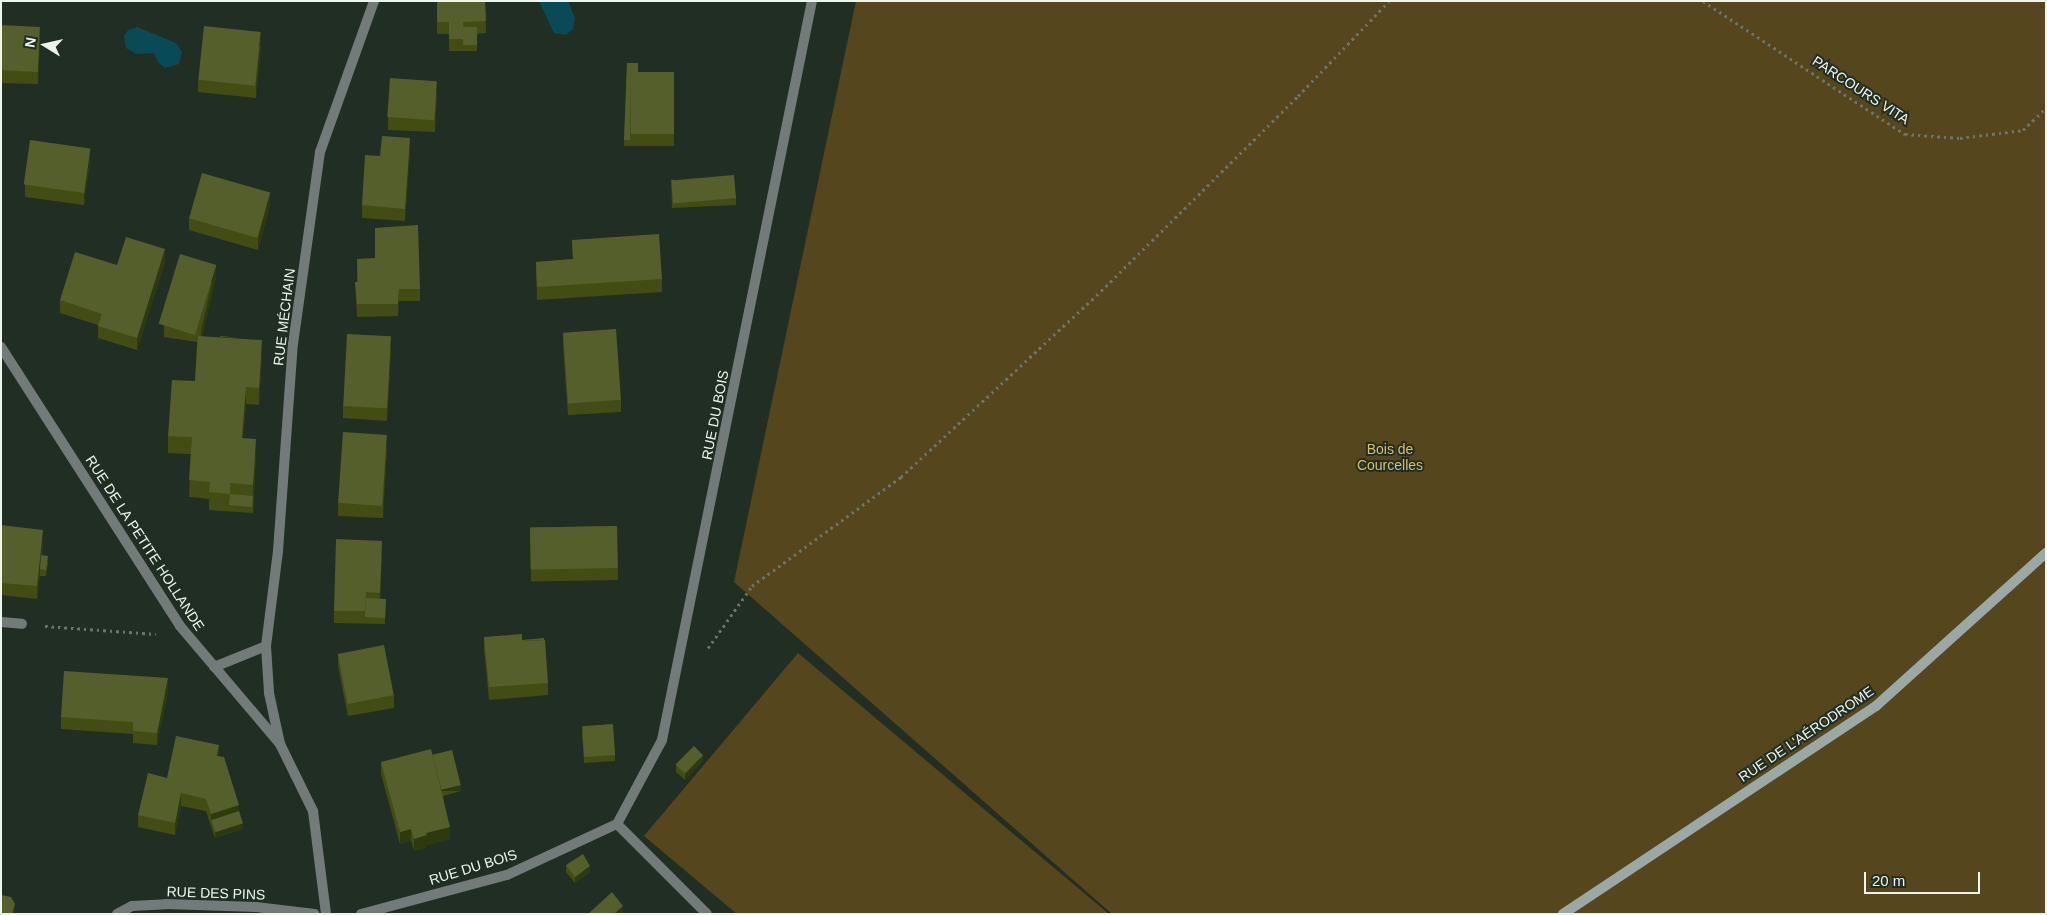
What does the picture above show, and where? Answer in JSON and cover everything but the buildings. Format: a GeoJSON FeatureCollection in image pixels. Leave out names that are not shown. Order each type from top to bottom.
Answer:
{"type":"FeatureCollection","features":[{"type":"Feature","properties":{"kind":"street","name":"RUE MÉCHAIN"},"geometry":{"type":"LineString","coordinates":[[280,744],[269,693],[266,646],[278,551],[293,344],[320,152],[374,1]]}},
{"type":"Feature","properties":{"kind":"street","name":"RUE DU BOIS"},"geometry":{"type":"LineString","coordinates":[[361,914],[507,874],[616,824],[662,740],[812,1]]}},
{"type":"Feature","properties":{"kind":"street","name":"RUE DE LA PETITE HOLLANDE"},"geometry":{"type":"LineString","coordinates":[[1,346],[180,626],[280,744]]}},
{"type":"Feature","properties":{"kind":"street","name":"RUE DE L'AÉRODROME"},"geometry":{"type":"LineString","coordinates":[[1563,914],[1876,706],[2046,554]]}},
{"type":"Feature","properties":{"kind":"street"},"geometry":{"type":"LineString","coordinates":[[1,622],[22,624]]}},
{"type":"Feature","properties":{"kind":"street"},"geometry":{"type":"LineString","coordinates":[[214,667],[266,646]]}},
{"type":"Feature","properties":{"kind":"street"},"geometry":{"type":"LineString","coordinates":[[280,744],[313,810],[326,914]]}},
{"type":"Feature","properties":{"kind":"street"},"geometry":{"type":"LineString","coordinates":[[616,824],[707,914]]}},
{"type":"Feature","properties":{"kind":"street","name":"RUE DES PINS"},"geometry":{"type":"LineString","coordinates":[[117,914],[132,906],[166,904],[256,907],[315,914]]}},
{"type":"Feature","properties":{"kind":"path"},"geometry":{"type":"LineString","coordinates":[[706,650],[752,586],[901,477],[1101,291],[1298,96],[1389,1]]}},
{"type":"Feature","properties":{"kind":"path","name":"PARCOURS VITA"},"geometry":{"type":"LineString","coordinates":[[1702,1],[1905,134],[1960,138],[2022,130],[2046,108]]}},
{"type":"Feature","properties":{"kind":"path"},"geometry":{"type":"LineString","coordinates":[[22,624],[128,634],[162,634],[180,626]]}},
{"type":"Feature","properties":{"kind":"green space","name":"Bois de Courcelles"},"geometry":{"type":"Polygon","coordinates":[[[856,1],[2046,1],[2046,914],[1112,914],[734,582],[856,1]]]}},
{"type":"Feature","properties":{"kind":"green space"},"geometry":{"type":"Polygon","coordinates":[[[798,653],[1109,914],[737,914],[644,836],[798,653]]]}},
{"type":"Feature","properties":{"kind":"water"},"geometry":{"type":"Polygon","coordinates":[[[539,1],[568,1],[575,18],[573,29],[566,35],[554,33],[539,1]]]}},
{"type":"Feature","properties":{"kind":"water"},"geometry":{"type":"Polygon","coordinates":[[[137,27],[176,43],[182,52],[179,64],[165,68],[158,62],[154,53],[137,54],[126,48],[124,36],[128,30],[137,27]]]}}]}
